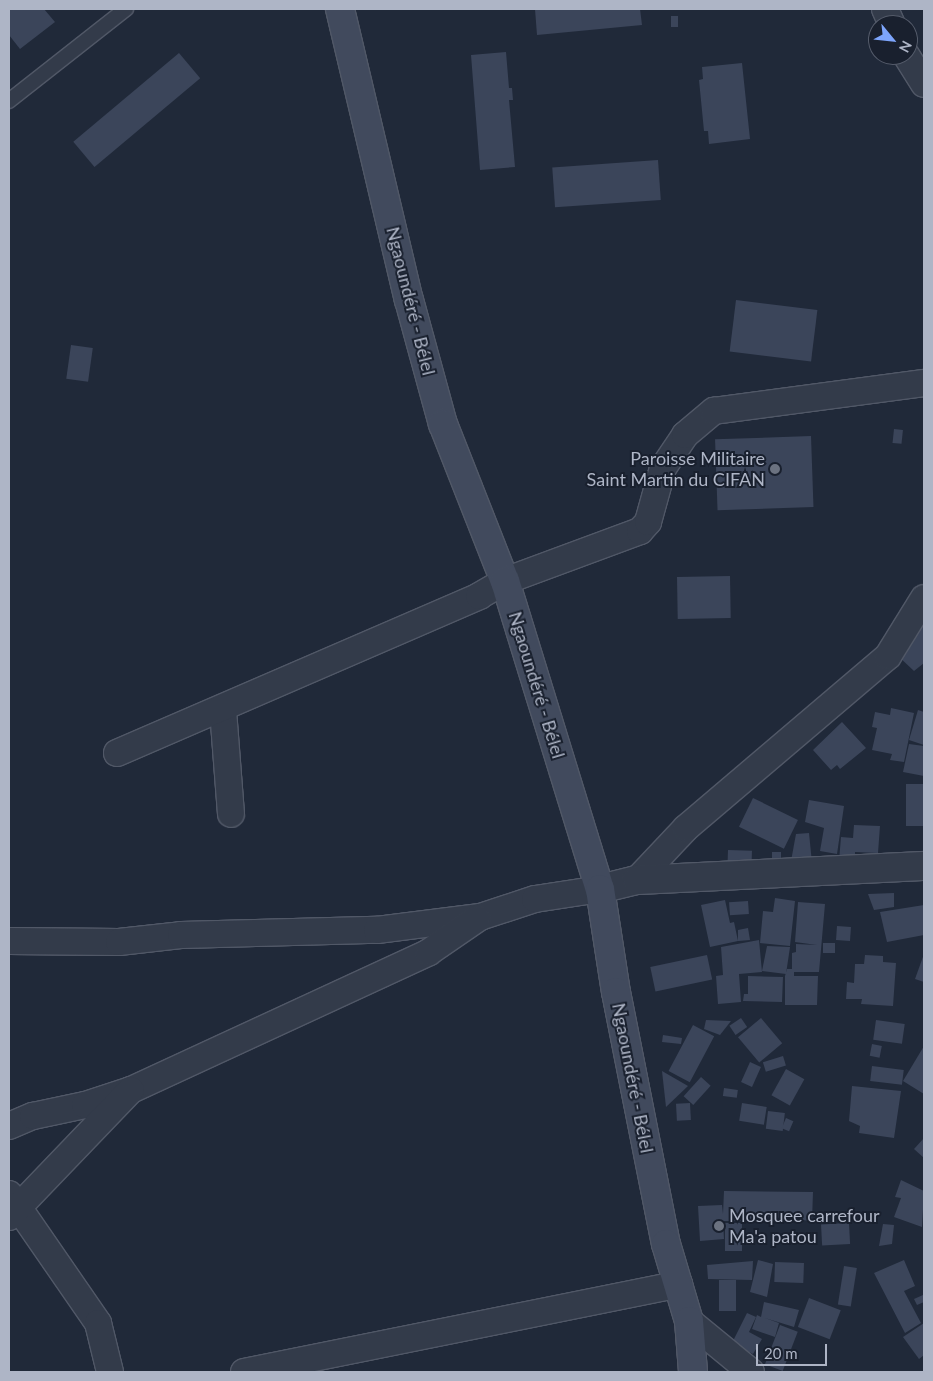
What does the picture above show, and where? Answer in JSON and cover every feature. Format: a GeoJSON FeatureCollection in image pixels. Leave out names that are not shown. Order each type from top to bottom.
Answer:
{"type":"FeatureCollection","features":[{"type":"Feature","properties":{"kind":"main road","name":"Ngaoundéré - Bélel"},"geometry":{"type":"LineString","coordinates":[[340,9],[409,300],[444,424],[505,581],[600,889],[640,1113],[666,1244],[689,1321],[693,1372]]}},
{"type":"Feature","properties":{"kind":"street"},"geometry":{"type":"LineString","coordinates":[[912,65],[924,84]]}},
{"type":"Feature","properties":{"kind":"street"},"geometry":{"type":"LineString","coordinates":[[117,753],[223,710],[479,596],[505,581],[644,527],[663,468],[685,434],[714,411],[924,382]]}},
{"type":"Feature","properties":{"kind":"street"},"geometry":{"type":"LineString","coordinates":[[637,880],[686,828],[888,656],[924,598]]}},
{"type":"Feature","properties":{"kind":"street"},"geometry":{"type":"LineString","coordinates":[[223,710],[231,814]]}},
{"type":"Feature","properties":{"kind":"street"},"geometry":{"type":"LineString","coordinates":[[9,941],[119,942],[181,935],[378,930],[480,917],[534,899],[600,889],[637,880],[924,866]]}},
{"type":"Feature","properties":{"kind":"street"},"geometry":{"type":"LineString","coordinates":[[9,1126],[33,1116],[85,1105],[131,1090],[429,952],[480,917]]}},
{"type":"Feature","properties":{"kind":"street"},"geometry":{"type":"LineString","coordinates":[[110,1372],[98,1323],[12,1206],[131,1090]]}},
{"type":"Feature","properties":{"kind":"street"},"geometry":{"type":"LineString","coordinates":[[244,1372],[678,1284]]}},
{"type":"Feature","properties":{"kind":"street"},"geometry":{"type":"LineString","coordinates":[[689,1321],[751,1372]]}},
{"type":"Feature","properties":{"kind":"lane"},"geometry":{"type":"LineString","coordinates":[[9,101],[126,9]]}},
{"type":"Feature","properties":{"kind":"building"},"geometry":{"type":"Polygon","coordinates":[[[9,9],[44,9],[55,22],[20,49],[9,35],[9,9]]]}},
{"type":"Feature","properties":{"kind":"building"},"geometry":{"type":"Polygon","coordinates":[[[535,9],[640,9],[642,25],[537,35],[535,9]]]}},
{"type":"Feature","properties":{"kind":"building"},"geometry":{"type":"Polygon","coordinates":[[[671,16],[678,16],[678,27],[671,27],[671,16]]]}},
{"type":"Feature","properties":{"kind":"building"},"geometry":{"type":"Polygon","coordinates":[[[506,52],[509,88],[512,88],[513,100],[509,100],[515,167],[480,170],[471,55],[506,52]]]}},
{"type":"Feature","properties":{"kind":"building"},"geometry":{"type":"Polygon","coordinates":[[[179,53],[200,78],[94,167],[73,142],[179,53]]]}},
{"type":"Feature","properties":{"kind":"building"},"geometry":{"type":"Polygon","coordinates":[[[742,63],[750,139],[709,144],[708,131],[704,131],[699,80],[703,79],[702,67],[742,63]]]}},
{"type":"Feature","properties":{"kind":"building"},"geometry":{"type":"Polygon","coordinates":[[[658,160],[661,200],[555,207],[552,167],[658,160]]]}},
{"type":"Feature","properties":{"kind":"building"},"geometry":{"type":"Polygon","coordinates":[[[736,300],[817,310],[811,362],[730,352],[736,300]]]}},
{"type":"Feature","properties":{"kind":"building"},"geometry":{"type":"Polygon","coordinates":[[[71,345],[93,348],[88,382],[66,379],[71,345]]]}},
{"type":"Feature","properties":{"kind":"building"},"geometry":{"type":"Polygon","coordinates":[[[894,429],[903,430],[901,444],[893,443],[894,429]]]}},
{"type":"Feature","properties":{"kind":"building"},"geometry":{"type":"Polygon","coordinates":[[[811,436],[813,507],[718,510],[715,439],[811,436]]]}},
{"type":"Feature","properties":{"kind":"building"},"geometry":{"type":"Polygon","coordinates":[[[730,576],[731,618],[678,619],[677,577],[730,576]]]}},
{"type":"Feature","properties":{"kind":"building"},"geometry":{"type":"Polygon","coordinates":[[[923,623],[924,663],[914,671],[897,655],[923,623]]]}},
{"type":"Feature","properties":{"kind":"building"},"geometry":{"type":"Polygon","coordinates":[[[891,708],[914,713],[904,762],[890,760],[892,754],[872,750],[877,728],[872,727],[875,712],[890,715],[891,708]]]}},
{"type":"Feature","properties":{"kind":"building"},"geometry":{"type":"Polygon","coordinates":[[[918,710],[924,712],[924,745],[909,740],[918,710]]]}},
{"type":"Feature","properties":{"kind":"building"},"geometry":{"type":"Polygon","coordinates":[[[842,722],[866,748],[840,769],[837,765],[831,770],[813,750],[842,722]]]}},
{"type":"Feature","properties":{"kind":"building"},"geometry":{"type":"Polygon","coordinates":[[[909,744],[924,746],[924,776],[903,772],[909,744]]]}},
{"type":"Feature","properties":{"kind":"building"},"geometry":{"type":"Polygon","coordinates":[[[906,784],[924,784],[924,826],[906,826],[906,784]]]}},
{"type":"Feature","properties":{"kind":"building"},"geometry":{"type":"Polygon","coordinates":[[[753,798],[798,820],[784,849],[739,827],[753,798]]]}},
{"type":"Feature","properties":{"kind":"building"},"geometry":{"type":"Polygon","coordinates":[[[809,800],[844,806],[837,854],[820,851],[824,828],[805,822],[809,800]]]}},
{"type":"Feature","properties":{"kind":"building"},"geometry":{"type":"Polygon","coordinates":[[[854,825],[880,826],[878,853],[855,852],[855,861],[839,861],[841,837],[853,838],[854,825]]]}},
{"type":"Feature","properties":{"kind":"building"},"geometry":{"type":"Polygon","coordinates":[[[809,833],[812,863],[791,861],[796,834],[809,833]]]}},
{"type":"Feature","properties":{"kind":"building"},"geometry":{"type":"Polygon","coordinates":[[[728,850],[752,851],[752,863],[728,862],[728,850]]]}},
{"type":"Feature","properties":{"kind":"building"},"geometry":{"type":"Polygon","coordinates":[[[772,852],[781,852],[781,860],[772,860],[772,852]]]}},
{"type":"Feature","properties":{"kind":"building"},"geometry":{"type":"Polygon","coordinates":[[[894,893],[894,907],[874,910],[868,894],[894,893]]]}},
{"type":"Feature","properties":{"kind":"building"},"geometry":{"type":"Polygon","coordinates":[[[775,898],[795,901],[790,946],[760,943],[763,911],[773,912],[775,898]]]}},
{"type":"Feature","properties":{"kind":"building"},"geometry":{"type":"Polygon","coordinates":[[[725,900],[730,923],[734,922],[738,941],[710,947],[701,905],[725,900]]]}},
{"type":"Feature","properties":{"kind":"building"},"geometry":{"type":"Polygon","coordinates":[[[748,901],[749,914],[730,915],[729,902],[748,901]]]}},
{"type":"Feature","properties":{"kind":"building"},"geometry":{"type":"Polygon","coordinates":[[[798,902],[825,904],[819,972],[794,972],[794,976],[818,976],[817,1005],[785,1005],[785,976],[787,969],[792,969],[792,953],[796,952],[796,944],[817,945],[795,942],[798,902]]]}},
{"type":"Feature","properties":{"kind":"building"},"geometry":{"type":"Polygon","coordinates":[[[924,905],[924,935],[887,942],[880,912],[924,905]]]}},
{"type":"Feature","properties":{"kind":"building"},"geometry":{"type":"Polygon","coordinates":[[[837,926],[851,927],[850,941],[836,940],[837,926]]]}},
{"type":"Feature","properties":{"kind":"building"},"geometry":{"type":"Polygon","coordinates":[[[748,928],[750,940],[738,941],[738,930],[748,928]]]}},
{"type":"Feature","properties":{"kind":"building"},"geometry":{"type":"Polygon","coordinates":[[[759,940],[762,972],[739,974],[741,1002],[718,1004],[716,976],[723,975],[721,947],[759,940]]]}},
{"type":"Feature","properties":{"kind":"building"},"geometry":{"type":"Polygon","coordinates":[[[823,943],[835,943],[835,953],[823,953],[823,943]]]}},
{"type":"Feature","properties":{"kind":"building"},"geometry":{"type":"Polygon","coordinates":[[[767,946],[790,947],[786,974],[762,971],[767,946]]]}},
{"type":"Feature","properties":{"kind":"building"},"geometry":{"type":"Polygon","coordinates":[[[924,954],[924,982],[915,979],[924,954]]]}},
{"type":"Feature","properties":{"kind":"building"},"geometry":{"type":"Polygon","coordinates":[[[707,955],[712,979],[655,992],[650,967],[707,955]]]}},
{"type":"Feature","properties":{"kind":"building"},"geometry":{"type":"Polygon","coordinates":[[[865,955],[883,956],[883,962],[896,963],[893,1006],[861,1004],[862,999],[846,999],[847,982],[854,983],[855,964],[864,964],[865,955]]]}},
{"type":"Feature","properties":{"kind":"building"},"geometry":{"type":"Polygon","coordinates":[[[748,976],[783,977],[782,1002],[743,1001],[744,994],[748,994],[748,976]]]}},
{"type":"Feature","properties":{"kind":"building"},"geometry":{"type":"Polygon","coordinates":[[[741,1018],[747,1027],[736,1035],[729,1026],[741,1018]]]}},
{"type":"Feature","properties":{"kind":"building"},"geometry":{"type":"Polygon","coordinates":[[[761,1018],[782,1043],[759,1063],[738,1037],[761,1018]]]}},
{"type":"Feature","properties":{"kind":"building"},"geometry":{"type":"Polygon","coordinates":[[[706,1020],[731,1021],[720,1035],[704,1029],[706,1020]]]}},
{"type":"Feature","properties":{"kind":"building"},"geometry":{"type":"Polygon","coordinates":[[[876,1020],[905,1024],[902,1044],[873,1040],[876,1020]]]}},
{"type":"Feature","properties":{"kind":"building"},"geometry":{"type":"Polygon","coordinates":[[[693,1025],[714,1036],[690,1082],[669,1071],[693,1025]]]}},
{"type":"Feature","properties":{"kind":"building"},"geometry":{"type":"Polygon","coordinates":[[[663,1035],[682,1038],[681,1044],[662,1042],[663,1035]]]}},
{"type":"Feature","properties":{"kind":"building"},"geometry":{"type":"Polygon","coordinates":[[[872,1044],[882,1046],[880,1058],[870,1056],[872,1044]]]}},
{"type":"Feature","properties":{"kind":"building"},"geometry":{"type":"Polygon","coordinates":[[[924,1046],[924,1094],[903,1081],[924,1046]]]}},
{"type":"Feature","properties":{"kind":"building"},"geometry":{"type":"Polygon","coordinates":[[[783,1056],[786,1066],[766,1072],[763,1062],[783,1056]]]}},
{"type":"Feature","properties":{"kind":"building"},"geometry":{"type":"Polygon","coordinates":[[[750,1062],[761,1067],[752,1087],[741,1082],[750,1062]]]}},
{"type":"Feature","properties":{"kind":"building"},"geometry":{"type":"Polygon","coordinates":[[[872,1066],[904,1070],[902,1085],[870,1081],[872,1066]]]}},
{"type":"Feature","properties":{"kind":"building"},"geometry":{"type":"Polygon","coordinates":[[[786,1069],[804,1079],[790,1105],[771,1095],[786,1069]]]}},
{"type":"Feature","properties":{"kind":"building"},"geometry":{"type":"Polygon","coordinates":[[[662,1071],[688,1086],[666,1107],[662,1071]]]}},
{"type":"Feature","properties":{"kind":"building"},"geometry":{"type":"Polygon","coordinates":[[[701,1077],[711,1086],[693,1105],[684,1096],[701,1077]]]}},
{"type":"Feature","properties":{"kind":"building"},"geometry":{"type":"Polygon","coordinates":[[[852,1086],[901,1091],[894,1138],[859,1133],[860,1126],[849,1121],[852,1086]]]}},
{"type":"Feature","properties":{"kind":"building"},"geometry":{"type":"Polygon","coordinates":[[[724,1088],[738,1090],[737,1098],[723,1096],[724,1088]]]}},
{"type":"Feature","properties":{"kind":"building"},"geometry":{"type":"Polygon","coordinates":[[[690,1103],[691,1120],[677,1121],[676,1104],[690,1103]]]}},
{"type":"Feature","properties":{"kind":"building"},"geometry":{"type":"Polygon","coordinates":[[[742,1103],[767,1107],[764,1125],[739,1121],[742,1103]]]}},
{"type":"Feature","properties":{"kind":"building"},"geometry":{"type":"Polygon","coordinates":[[[768,1111],[785,1113],[783,1131],[766,1129],[768,1111]]]}},
{"type":"Feature","properties":{"kind":"building"},"geometry":{"type":"Polygon","coordinates":[[[786,1118],[793,1121],[789,1131],[782,1128],[786,1118]]]}},
{"type":"Feature","properties":{"kind":"building"},"geometry":{"type":"Polygon","coordinates":[[[924,1138],[924,1158],[914,1149],[924,1138]]]}},
{"type":"Feature","properties":{"kind":"building"},"geometry":{"type":"Polygon","coordinates":[[[901,1180],[924,1191],[922,1227],[894,1217],[901,1198],[895,1197],[901,1180]]]}},
{"type":"Feature","properties":{"kind":"building"},"geometry":{"type":"Polygon","coordinates":[[[724,1191],[813,1192],[812,1221],[762,1216],[762,1221],[723,1221],[724,1239],[700,1241],[698,1206],[722,1205],[723,1214],[724,1191]]]}},
{"type":"Feature","properties":{"kind":"building"},"geometry":{"type":"Polygon","coordinates":[[[725,1223],[742,1223],[742,1251],[725,1251],[725,1223]]]}},
{"type":"Feature","properties":{"kind":"building"},"geometry":{"type":"Polygon","coordinates":[[[849,1223],[850,1244],[822,1245],[821,1224],[849,1223]]]}},
{"type":"Feature","properties":{"kind":"building"},"geometry":{"type":"Polygon","coordinates":[[[883,1224],[894,1225],[892,1244],[879,1246],[883,1224]]]}},
{"type":"Feature","properties":{"kind":"building"},"geometry":{"type":"Polygon","coordinates":[[[758,1260],[773,1264],[767,1297],[750,1292],[758,1260]]]}},
{"type":"Feature","properties":{"kind":"building"},"geometry":{"type":"Polygon","coordinates":[[[904,1260],[915,1286],[904,1291],[921,1323],[905,1333],[874,1273],[904,1260]]]}},
{"type":"Feature","properties":{"kind":"building"},"geometry":{"type":"Polygon","coordinates":[[[753,1261],[752,1280],[708,1279],[707,1265],[753,1261]]]}},
{"type":"Feature","properties":{"kind":"building"},"geometry":{"type":"Polygon","coordinates":[[[775,1262],[804,1263],[803,1283],[774,1282],[775,1262]]]}},
{"type":"Feature","properties":{"kind":"building"},"geometry":{"type":"Polygon","coordinates":[[[844,1266],[857,1268],[851,1307],[838,1305],[844,1266]]]}},
{"type":"Feature","properties":{"kind":"building"},"geometry":{"type":"Polygon","coordinates":[[[719,1280],[736,1280],[736,1311],[719,1311],[719,1280]]]}},
{"type":"Feature","properties":{"kind":"building"},"geometry":{"type":"Polygon","coordinates":[[[923,1295],[924,1302],[917,1305],[914,1299],[923,1295]]]}},
{"type":"Feature","properties":{"kind":"building"},"geometry":{"type":"Polygon","coordinates":[[[809,1298],[841,1310],[830,1339],[798,1327],[809,1298]]]}},
{"type":"Feature","properties":{"kind":"building"},"geometry":{"type":"Polygon","coordinates":[[[764,1302],[799,1310],[794,1327],[765,1318],[779,1323],[775,1337],[752,1329],[757,1315],[761,1317],[764,1302]]]}},
{"type":"Feature","properties":{"kind":"building"},"geometry":{"type":"Polygon","coordinates":[[[747,1313],[756,1317],[749,1332],[762,1339],[753,1354],[732,1343],[747,1313]]]}},
{"type":"Feature","properties":{"kind":"building"},"geometry":{"type":"Polygon","coordinates":[[[924,1323],[924,1355],[919,1359],[903,1337],[924,1323]]]}},
{"type":"Feature","properties":{"kind":"building"},"geometry":{"type":"Polygon","coordinates":[[[780,1325],[798,1332],[783,1371],[765,1364],[780,1325]]]}},
{"type":"Feature","properties":{"kind":"place","name":"Paroisse Militaire Saint Martin du CIFAN"},"geometry":{"type":"Point","coordinates":[775,469]}},
{"type":"Feature","properties":{"kind":"place","name":"Mosquee carrefour Ma'a patou"},"geometry":{"type":"Point","coordinates":[719,1226]}}]}
